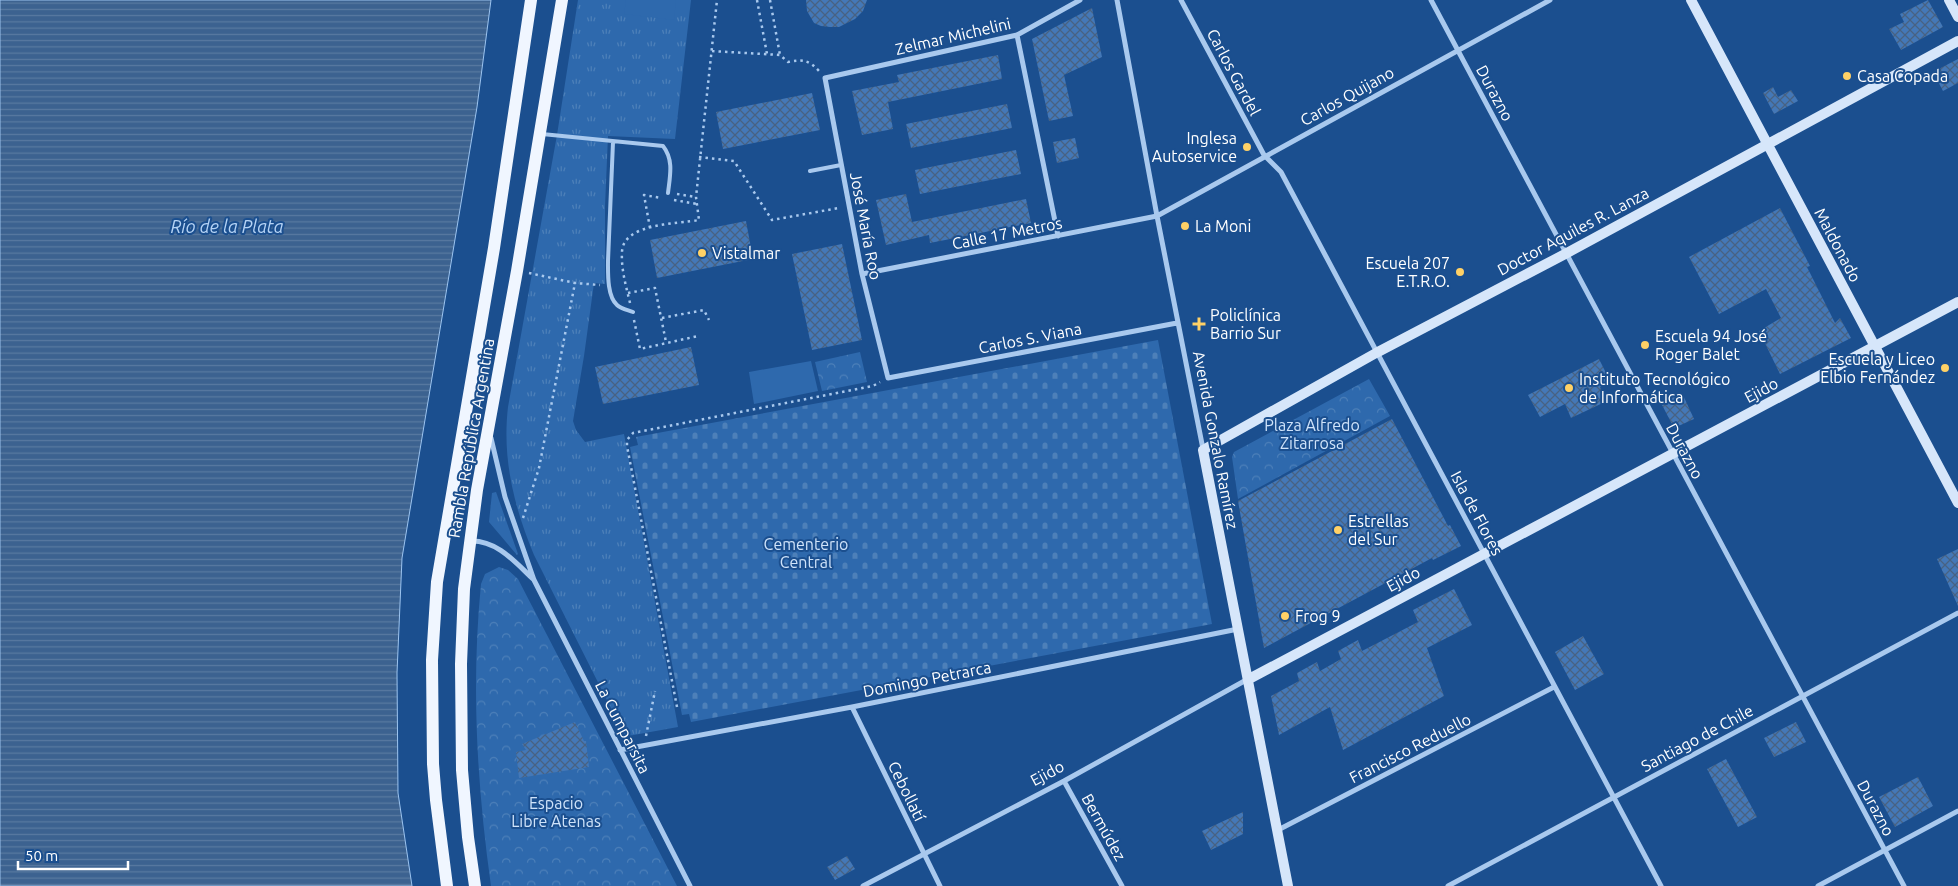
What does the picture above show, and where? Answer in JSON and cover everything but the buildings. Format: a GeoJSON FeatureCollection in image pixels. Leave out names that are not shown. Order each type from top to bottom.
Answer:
{"type":"FeatureCollection","features":[{"type":"Feature","properties":{"kind":"main road","name":"Rambla República Argentina"},"geometry":{"type":"LineString","coordinates":[[447,886],[433,764],[432,660],[437,582],[494,248],[532,0]]}},
{"type":"Feature","properties":{"kind":"main road","name":"Rambla República Argentina"},"geometry":{"type":"LineString","coordinates":[[475,886],[462,770],[460,712],[462,616],[469,541],[517,271],[562,0]]}},
{"type":"Feature","properties":{"kind":"street","name":"Zelmar Michelini"},"geometry":{"type":"LineString","coordinates":[[825,78],[1017,35],[1080,0]]}},
{"type":"Feature","properties":{"kind":"street","name":"Avenida Gonzalo Ramírez"},"geometry":{"type":"LineString","coordinates":[[1117,0],[1177,323],[1249,679],[1288,886]]}},
{"type":"Feature","properties":{"kind":"street","name":"Carlos Gardel"},"geometry":{"type":"LineString","coordinates":[[1181,0],[1264,155]]}},
{"type":"Feature","properties":{"kind":"street","name":"Durazno"},"geometry":{"type":"LineString","coordinates":[[1431,0],[1904,886]]}},
{"type":"Feature","properties":{"kind":"street","name":"Carlos Quijano"},"geometry":{"type":"LineString","coordinates":[[1157,216],[1264,155],[1550,0]]}},
{"type":"Feature","properties":{"kind":"street","name":"Maldonado"},"geometry":{"type":"LineString","coordinates":[[1691,0],[1958,504]]}},
{"type":"Feature","properties":{"kind":"street"},"geometry":{"type":"LineString","coordinates":[[1949,0],[1958,17]]}},
{"type":"Feature","properties":{"kind":"street"},"geometry":{"type":"LineString","coordinates":[[1017,35],[1058,236]]}},
{"type":"Feature","properties":{"kind":"street","name":"Doctor Aquiles R. Lanza"},"geometry":{"type":"LineString","coordinates":[[1203,450],[1376,352],[1567,253],[1958,40]]}},
{"type":"Feature","properties":{"kind":"street","name":"José María Roo"},"geometry":{"type":"LineString","coordinates":[[825,78],[862,274],[888,378]]}},
{"type":"Feature","properties":{"kind":"street","name":"Isla de Flores"},"geometry":{"type":"LineString","coordinates":[[1264,155],[1281,172],[1661,886]]}},
{"type":"Feature","properties":{"kind":"street","name":"Calle 17 Metros"},"geometry":{"type":"LineString","coordinates":[[862,274],[1157,216]]}},
{"type":"Feature","properties":{"kind":"street","name":"Ejido"},"geometry":{"type":"LineString","coordinates":[[863,886],[1064,781],[1484,553],[1958,302]]}},
{"type":"Feature","properties":{"kind":"street","name":"Carlos S. Viana"},"geometry":{"type":"LineString","coordinates":[[888,378],[1177,323]]}},
{"type":"Feature","properties":{"kind":"street","name":"La Cumparsita"},"geometry":{"type":"LineString","coordinates":[[488,426],[505,497],[534,580],[690,886]]}},
{"type":"Feature","properties":{"kind":"street","name":"La Cumparsita"},"geometry":{"type":"LineString","coordinates":[[469,541],[490,543],[534,580]]}},
{"type":"Feature","properties":{"kind":"street","name":"Santiago de Chile"},"geometry":{"type":"LineString","coordinates":[[1448,886],[1958,613]]}},
{"type":"Feature","properties":{"kind":"street","name":"Domingo Petrarca"},"geometry":{"type":"LineString","coordinates":[[620,750],[852,707],[1239,629]]}},
{"type":"Feature","properties":{"kind":"street","name":"Francisco Reduello"},"geometry":{"type":"LineString","coordinates":[[1278,830],[1554,687]]}},
{"type":"Feature","properties":{"kind":"street","name":"Cebollatí"},"geometry":{"type":"LineString","coordinates":[[852,707],[940,886]]}},
{"type":"Feature","properties":{"kind":"street","name":"Bermúdez"},"geometry":{"type":"LineString","coordinates":[[1064,781],[1122,886]]}},
{"type":"Feature","properties":{"kind":"street"},"geometry":{"type":"LineString","coordinates":[[1818,886],[1958,811]]}},
{"type":"Feature","properties":{"kind":"lane"},"geometry":{"type":"LineString","coordinates":[[540,134],[664,146],[671,161],[668,193]]}},
{"type":"Feature","properties":{"kind":"lane"},"geometry":{"type":"LineString","coordinates":[[613,142],[608,261],[610,287],[616,304],[632,312]]}},
{"type":"Feature","properties":{"kind":"lane"},"geometry":{"type":"LineString","coordinates":[[810,171],[841,164]]}},
{"type":"Feature","properties":{"kind":"path"},"geometry":{"type":"LineString","coordinates":[[698,336],[640,349],[623,273],[622,251],[625,241],[640,229],[699,220],[696,197],[699,157],[718,0]]}},
{"type":"Feature","properties":{"kind":"path"},"geometry":{"type":"LineString","coordinates":[[757,0],[767,54]]}},
{"type":"Feature","properties":{"kind":"path"},"geometry":{"type":"LineString","coordinates":[[770,0],[780,55]]}},
{"type":"Feature","properties":{"kind":"path"},"geometry":{"type":"LineString","coordinates":[[712,51],[780,55],[788,62],[802,59],[811,62],[825,78]]}},
{"type":"Feature","properties":{"kind":"path"},"geometry":{"type":"LineString","coordinates":[[699,157],[734,161],[772,220],[849,206]]}},
{"type":"Feature","properties":{"kind":"path"},"geometry":{"type":"LineString","coordinates":[[668,193],[696,197]]}},
{"type":"Feature","properties":{"kind":"path"},"geometry":{"type":"LineString","coordinates":[[650,228],[644,195],[661,198]]}},
{"type":"Feature","properties":{"kind":"path"},"geometry":{"type":"LineString","coordinates":[[670,200],[697,204]]}},
{"type":"Feature","properties":{"kind":"path"},"geometry":{"type":"LineString","coordinates":[[517,271],[575,283],[610,287]]}},
{"type":"Feature","properties":{"kind":"path"},"geometry":{"type":"LineString","coordinates":[[518,534],[539,468],[575,283]]}},
{"type":"Feature","properties":{"kind":"path"},"geometry":{"type":"LineString","coordinates":[[628,293],[655,288],[666,343]]}},
{"type":"Feature","properties":{"kind":"path"},"geometry":{"type":"LineString","coordinates":[[662,318],[704,310],[709,320]]}},
{"type":"Feature","properties":{"kind":"path"},"geometry":{"type":"LineString","coordinates":[[676,707],[627,446],[629,436],[633,433],[873,386],[888,378]]}},
{"type":"Feature","properties":{"kind":"path"},"geometry":{"type":"LineString","coordinates":[[644,745],[655,691]]}},
{"type":"Feature","properties":{"kind":"green space"},"geometry":{"type":"Polygon","coordinates":[[[578,0],[691,0],[675,139],[608,136],[605,206],[605,284],[594,283],[573,421],[576,430],[585,442],[624,434],[678,727],[628,736],[625,736],[534,555],[515,501],[508,464],[508,407],[557,135],[578,0]]]}},
{"type":"Feature","properties":{"kind":"green space"},"geometry":{"type":"Polygon","coordinates":[[[626,0],[676,0],[674,20],[624,14],[626,0]]]}},
{"type":"Feature","properties":{"kind":"green space","name":"Cementerio Central"},"geometry":{"type":"Polygon","coordinates":[[[1158,340],[1212,624],[691,722],[689,714],[682,715],[630,447],[638,445],[636,437],[1158,340]]]}},
{"type":"Feature","properties":{"kind":"green space"},"geometry":{"type":"Polygon","coordinates":[[[860,352],[867,382],[822,391],[815,362],[860,352]]]}},
{"type":"Feature","properties":{"kind":"green space"},"geometry":{"type":"Polygon","coordinates":[[[811,361],[818,391],[754,404],[749,372],[811,361]]]}},
{"type":"Feature","properties":{"kind":"green space","name":"Plaza Alfredo Zitarrosa"},"geometry":{"type":"Polygon","coordinates":[[[1369,379],[1390,416],[1238,499],[1232,457],[1234,452],[1369,379]]]}},
{"type":"Feature","properties":{"kind":"green space"},"geometry":{"type":"Polygon","coordinates":[[[496,492],[517,555],[489,522],[492,493],[496,492]]]}},
{"type":"Feature","properties":{"kind":"green space","name":"Espacio Libre Atenas"},"geometry":{"type":"Polygon","coordinates":[[[499,567],[508,570],[518,579],[677,886],[491,886],[479,773],[476,660],[481,584],[485,574],[499,567]]]}},
{"type":"Feature","properties":{"kind":"water","name":"Río de la Plata"},"geometry":{"type":"Polygon","coordinates":[[[0,0],[491,0],[477,107],[402,558],[397,673],[398,793],[412,886],[0,886],[0,0]]]}},
{"type":"Feature","properties":{"kind":"place","name":"Casa Copada"},"geometry":{"type":"Point","coordinates":[1847,76]}},
{"type":"Feature","properties":{"kind":"place","name":"Inglesa Autoservice"},"geometry":{"type":"Point","coordinates":[1247,147]}},
{"type":"Feature","properties":{"kind":"place","name":"La Moni"},"geometry":{"type":"Point","coordinates":[1185,226]}},
{"type":"Feature","properties":{"kind":"place","name":"Vistalmar"},"geometry":{"type":"Point","coordinates":[702,253]}},
{"type":"Feature","properties":{"kind":"place","name":"Escuela 207 E.T.R.O."},"geometry":{"type":"Point","coordinates":[1460,272]}},
{"type":"Feature","properties":{"kind":"place","name":"Policlínica Barrio Sur"},"geometry":{"type":"Point","coordinates":[1199,324]}},
{"type":"Feature","properties":{"kind":"place","name":"Escuela 94 José Roger Balet"},"geometry":{"type":"Point","coordinates":[1645,345]}},
{"type":"Feature","properties":{"kind":"place","name":"Escuela y Liceo Elbio Fernández"},"geometry":{"type":"Point","coordinates":[1945,368]}},
{"type":"Feature","properties":{"kind":"place","name":"Instituto Tecnológico de Informática"},"geometry":{"type":"Point","coordinates":[1569,388]}},
{"type":"Feature","properties":{"kind":"place","name":"Estrellas del Sur"},"geometry":{"type":"Point","coordinates":[1338,530]}},
{"type":"Feature","properties":{"kind":"place","name":"Frog 9"},"geometry":{"type":"Point","coordinates":[1285,616]}}]}
